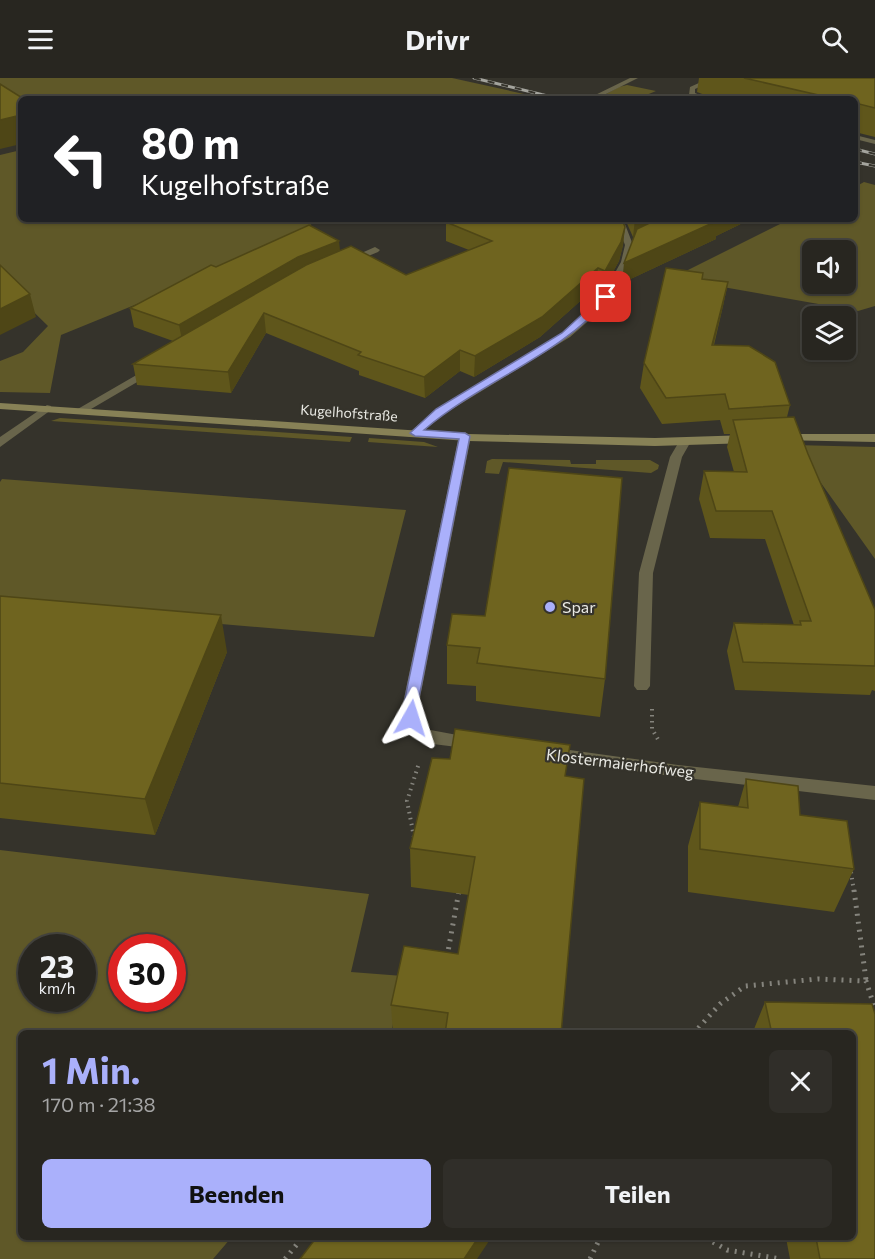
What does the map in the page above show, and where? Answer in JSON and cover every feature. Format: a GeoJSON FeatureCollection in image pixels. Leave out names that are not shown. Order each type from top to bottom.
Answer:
{"type":"FeatureCollection","features":[{"type":"Feature","properties":{"kind":"street"},"geometry":{"type":"LineString","coordinates":[[596,96],[635,78]]}},
{"type":"Feature","properties":{"kind":"street"},"geometry":{"type":"LineString","coordinates":[[698,96],[691,93],[692,88],[716,78]]}},
{"type":"Feature","properties":{"kind":"street"},"geometry":{"type":"LineString","coordinates":[[858,138],[875,142]]}},
{"type":"Feature","properties":{"kind":"street"},"geometry":{"type":"LineString","coordinates":[[415,433],[440,411],[566,335],[589,315],[606,297],[626,262],[634,242],[621,222]]}},
{"type":"Feature","properties":{"kind":"street"},"geometry":{"type":"LineString","coordinates":[[334,267],[375,250]]}},
{"type":"Feature","properties":{"kind":"street"},"geometry":{"type":"LineString","coordinates":[[82,410],[160,364]]}},
{"type":"Feature","properties":{"kind":"street","name":"Kugelhofstraße"},"geometry":{"type":"LineString","coordinates":[[0,406],[465,436],[684,443],[806,436],[875,438]]}},
{"type":"Feature","properties":{"kind":"street"},"geometry":{"type":"LineString","coordinates":[[0,443],[47,408]]}},
{"type":"Feature","properties":{"kind":"street"},"geometry":{"type":"LineString","coordinates":[[465,436],[411,703],[411,718],[419,733],[433,738],[491,746]]}},
{"type":"Feature","properties":{"kind":"street"},"geometry":{"type":"LineString","coordinates":[[642,686],[646,573],[676,457],[684,443]]}},
{"type":"Feature","properties":{"kind":"street","name":"Klostermaierhofweg"},"geometry":{"type":"LineString","coordinates":[[538,752],[678,771],[875,793]]}},
{"type":"Feature","properties":{"kind":"path"},"geometry":{"type":"LineString","coordinates":[[642,686],[653,688],[652,729],[678,771]]}},
{"type":"Feature","properties":{"kind":"path"},"geometry":{"type":"LineString","coordinates":[[850,867],[866,981],[875,1009]]}},
{"type":"Feature","properties":{"kind":"path"},"geometry":{"type":"LineString","coordinates":[[697,1030],[720,1004],[745,986],[818,979],[866,981]]}},
{"type":"Feature","properties":{"kind":"path"},"geometry":{"type":"LineString","coordinates":[[285,1259],[300,1240]]}},
{"type":"Feature","properties":{"kind":"path"},"geometry":{"type":"LineString","coordinates":[[590,1259],[599,1240]]}},
{"type":"Feature","properties":{"kind":"path"},"geometry":{"type":"LineString","coordinates":[[710,1240],[727,1250],[781,1259]]}},
{"type":"Feature","properties":{"kind":"shaded area"},"geometry":{"type":"Polygon","coordinates":[[[0,78],[452,78],[533,96],[18,97],[0,88],[0,78]]]}},
{"type":"Feature","properties":{"kind":"shaded area"},"geometry":{"type":"Polygon","coordinates":[[[627,85],[656,91],[644,96],[602,96],[627,85]]]}},
{"type":"Feature","properties":{"kind":"shaded area"},"geometry":{"type":"Polygon","coordinates":[[[18,151],[18,222],[314,222],[277,247],[61,335],[50,393],[0,392],[0,361],[23,352],[48,326],[0,279],[0,155],[18,151]]]}},
{"type":"Feature","properties":{"kind":"shaded area"},"geometry":{"type":"Polygon","coordinates":[[[864,182],[875,185],[875,306],[858,311],[856,306],[830,306],[672,278],[784,222],[858,222],[858,185],[864,182]]]}},
{"type":"Feature","properties":{"kind":"shaded area"},"geometry":{"type":"Polygon","coordinates":[[[60,418],[352,437],[350,442],[51,421],[60,418]]]}},
{"type":"Feature","properties":{"kind":"shaded area"},"geometry":{"type":"Polygon","coordinates":[[[369,438],[424,442],[438,447],[368,442],[369,438]]]}},
{"type":"Feature","properties":{"kind":"shaded area"},"geometry":{"type":"Polygon","coordinates":[[[794,445],[875,447],[875,559],[794,445]]]}},
{"type":"Feature","properties":{"kind":"shaded area"},"geometry":{"type":"Polygon","coordinates":[[[492,459],[570,460],[571,464],[596,464],[596,460],[650,460],[659,465],[658,469],[651,473],[503,462],[499,474],[485,473],[487,461],[492,459]]]}},
{"type":"Feature","properties":{"kind":"shaded area"},"geometry":{"type":"Polygon","coordinates":[[[2,479],[406,510],[374,637],[0,605],[0,482],[2,479]]]}},
{"type":"Feature","properties":{"kind":"shaded area"},"geometry":{"type":"Polygon","coordinates":[[[0,850],[369,894],[351,972],[403,976],[392,1030],[18,1030],[18,1240],[229,1240],[213,1259],[0,1259],[0,850]]]}},
{"type":"Feature","properties":{"kind":"building"},"geometry":{"type":"Polygon","coordinates":[[[744,78],[875,78],[875,108],[858,104],[858,96],[823,96],[744,78]]]}},
{"type":"Feature","properties":{"kind":"building"},"geometry":{"type":"Polygon","coordinates":[[[0,84],[19,96],[18,116],[0,120],[0,84]]]}},
{"type":"Feature","properties":{"kind":"building"},"geometry":{"type":"Polygon","coordinates":[[[446,222],[623,222],[625,227],[621,242],[605,271],[598,268],[542,317],[475,356],[460,350],[424,377],[358,355],[361,352],[264,313],[228,372],[133,364],[306,265],[351,246],[406,275],[492,241],[446,222]]]}},
{"type":"Feature","properties":{"kind":"building"},"geometry":{"type":"Polygon","coordinates":[[[652,222],[715,222],[624,263],[637,229],[652,222]]]}},
{"type":"Feature","properties":{"kind":"building"},"geometry":{"type":"Polygon","coordinates":[[[309,225],[339,241],[298,257],[179,325],[130,308],[211,265],[216,267],[309,225]]]}},
{"type":"Feature","properties":{"kind":"building"},"geometry":{"type":"Polygon","coordinates":[[[0,265],[30,294],[0,309],[0,265]]]}},
{"type":"Feature","properties":{"kind":"building"},"geometry":{"type":"Polygon","coordinates":[[[666,268],[703,273],[702,279],[728,282],[712,345],[749,346],[775,362],[790,405],[729,409],[725,394],[666,398],[644,363],[666,268]]]}},
{"type":"Feature","properties":{"kind":"building"},"geometry":{"type":"Polygon","coordinates":[[[794,417],[875,610],[875,666],[743,662],[734,623],[801,625],[800,621],[811,621],[772,511],[716,511],[704,471],[747,472],[733,420],[794,417]]]}},
{"type":"Feature","properties":{"kind":"building","name":"Spar"},"geometry":{"type":"Polygon","coordinates":[[[509,468],[622,478],[605,679],[477,663],[480,648],[447,645],[452,614],[485,616],[509,468]]]}},
{"type":"Feature","properties":{"kind":"building"},"geometry":{"type":"Polygon","coordinates":[[[0,596],[221,615],[145,799],[0,783],[0,596]]]}},
{"type":"Feature","properties":{"kind":"building"},"geometry":{"type":"Polygon","coordinates":[[[455,729],[570,745],[565,776],[584,779],[561,1030],[446,1030],[448,1013],[391,1005],[404,946],[458,954],[475,857],[410,848],[432,758],[450,759],[455,729]]]}},
{"type":"Feature","properties":{"kind":"building"},"geometry":{"type":"Polygon","coordinates":[[[746,779],[798,786],[800,815],[847,821],[854,869],[700,849],[700,802],[748,808],[746,779]]]}},
{"type":"Feature","properties":{"kind":"building"},"geometry":{"type":"Polygon","coordinates":[[[765,1002],[872,1004],[875,1014],[875,1259],[820,1259],[816,1240],[856,1240],[856,1030],[771,1030],[765,1002]]]}},
{"type":"Feature","properties":{"kind":"building"},"geometry":{"type":"Polygon","coordinates":[[[314,1240],[477,1240],[464,1259],[300,1259],[314,1240]]]}},
{"type":"Feature","properties":{"kind":"railway"},"geometry":{"type":"LineString","coordinates":[[474,78],[548,96]]}},
{"type":"Feature","properties":{"kind":"railway"},"geometry":{"type":"LineString","coordinates":[[858,150],[875,154]]}},
{"type":"Feature","properties":{"kind":"railway"},"geometry":{"type":"LineString","coordinates":[[858,163],[875,166]]}},
{"type":"Feature","properties":{"kind":"place","name":"Spar"},"geometry":{"type":"Point","coordinates":[550,607]}},
{"type":"Feature","properties":{"kind":"route"},"geometry":{"type":"LineString","coordinates":[[411,718],[411,703],[465,436],[415,433],[440,411],[566,335],[606,297]]}}]}
